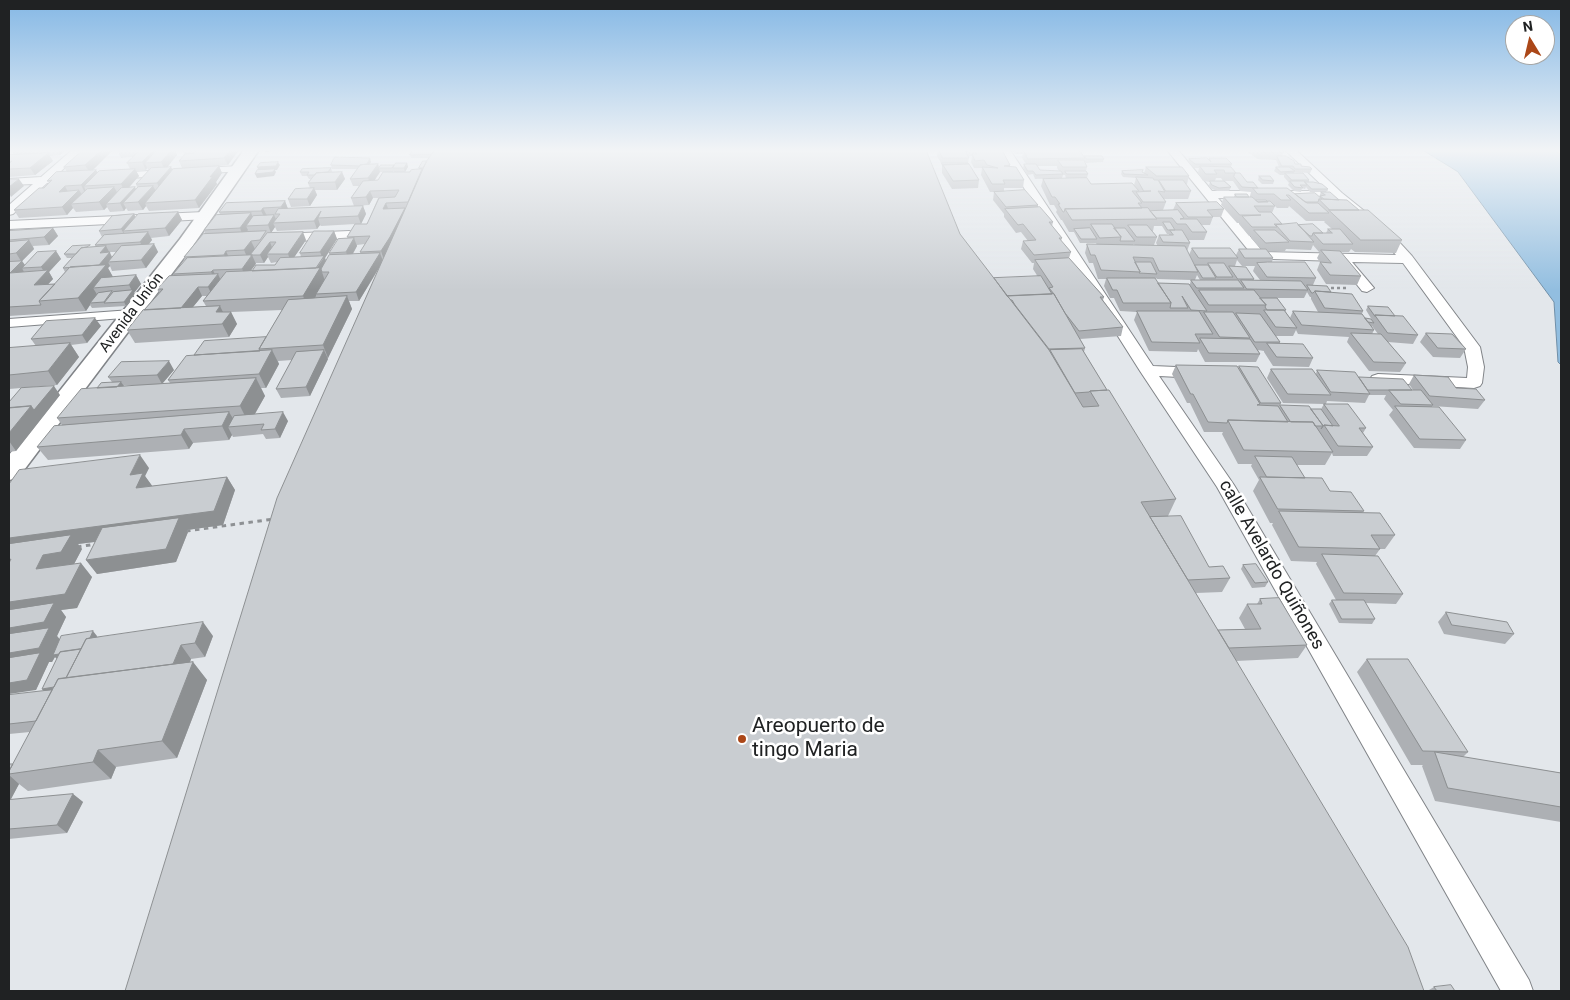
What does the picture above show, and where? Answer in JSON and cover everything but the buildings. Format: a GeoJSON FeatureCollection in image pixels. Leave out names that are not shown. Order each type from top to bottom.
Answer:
{"type":"FeatureCollection","features":[{"type":"Feature","properties":{"kind":"main road","name":"Avenida Unión"},"geometry":{"type":"LineString","coordinates":[[10,470],[132,314],[195,242],[204,216],[218,197]]}},
{"type":"Feature","properties":{"kind":"street"},"geometry":{"type":"LineString","coordinates":[[9,211],[25,197]]}},
{"type":"Feature","properties":{"kind":"street","name":"calle Avelardo Quiñones"},"geometry":{"type":"LineString","coordinates":[[1039,197],[1079,252],[1148,371],[1226,485],[1518,991]]}},
{"type":"Feature","properties":{"kind":"street"},"geometry":{"type":"LineString","coordinates":[[1210,197],[1260,256]]}},
{"type":"Feature","properties":{"kind":"street"},"geometry":{"type":"LineString","coordinates":[[1340,197],[1384,232],[1407,259],[1472,347],[1476,367],[1474,383],[1365,379]]}},
{"type":"Feature","properties":{"kind":"street"},"geometry":{"type":"LineString","coordinates":[[9,225],[204,216]]}},
{"type":"Feature","properties":{"kind":"street"},"geometry":{"type":"LineString","coordinates":[[262,239],[349,235]]}},
{"type":"Feature","properties":{"kind":"street"},"geometry":{"type":"LineString","coordinates":[[1232,255],[1407,259]]}},
{"type":"Feature","properties":{"kind":"street"},"geometry":{"type":"LineString","coordinates":[[1342,257],[1367,288]]}},
{"type":"Feature","properties":{"kind":"street"},"geometry":{"type":"LineString","coordinates":[[9,322],[132,314]]}},
{"type":"Feature","properties":{"kind":"street"},"geometry":{"type":"LineString","coordinates":[[1148,371],[1217,374]]}},
{"type":"Feature","properties":{"kind":"path"},"geometry":{"type":"LineString","coordinates":[[1318,288],[1367,288]]}},
{"type":"Feature","properties":{"kind":"path"},"geometry":{"type":"LineString","coordinates":[[180,532],[277,518]]}},
{"type":"Feature","properties":{"kind":"path"},"geometry":{"type":"LineString","coordinates":[[74,548],[103,543]]}},
{"type":"Feature","properties":{"kind":"water"},"geometry":{"type":"Polygon","coordinates":[[[1476,197],[1561,197],[1561,365],[1558,362],[1554,302],[1476,197]]]}},
{"type":"Feature","properties":{"kind":"place","name":"Areopuerto de tingo Maria"},"geometry":{"type":"Point","coordinates":[742,739]}}]}
